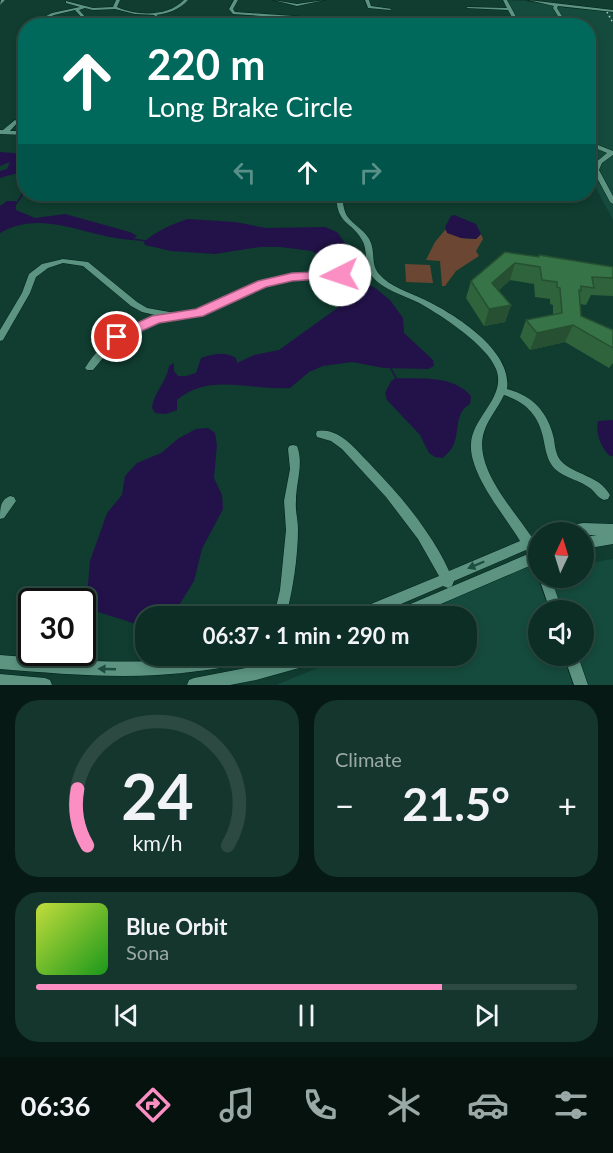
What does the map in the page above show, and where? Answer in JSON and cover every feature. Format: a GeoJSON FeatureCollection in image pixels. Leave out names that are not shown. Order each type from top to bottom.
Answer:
{"type":"FeatureCollection","features":[{"type":"Feature","properties":{"kind":"street"},"geometry":{"type":"LineString","coordinates":[[0,4],[3,0]]}},
{"type":"Feature","properties":{"kind":"street"},"geometry":{"type":"LineString","coordinates":[[115,8],[118,0]]}},
{"type":"Feature","properties":{"kind":"street"},"geometry":{"type":"LineString","coordinates":[[48,18],[85,8],[115,8],[151,14],[176,10],[186,0]]}},
{"type":"Feature","properties":{"kind":"street"},"geometry":{"type":"LineString","coordinates":[[236,0],[231,9],[234,13],[310,18]]}},
{"type":"Feature","properties":{"kind":"street"},"geometry":{"type":"LineString","coordinates":[[274,0],[297,5],[323,0]]}},
{"type":"Feature","properties":{"kind":"street"},"geometry":{"type":"LineString","coordinates":[[367,0],[369,7],[390,9]]}},
{"type":"Feature","properties":{"kind":"street"},"geometry":{"type":"LineString","coordinates":[[505,0],[515,18]]}},
{"type":"Feature","properties":{"kind":"street"},"geometry":{"type":"LineString","coordinates":[[532,0],[611,10]]}},
{"type":"Feature","properties":{"kind":"street"},"geometry":{"type":"LineString","coordinates":[[67,2],[85,8]]}},
{"type":"Feature","properties":{"kind":"street"},"geometry":{"type":"LineString","coordinates":[[556,4],[555,9],[561,18]]}},
{"type":"Feature","properties":{"kind":"street"},"geometry":{"type":"LineString","coordinates":[[468,8],[510,9]]}},
{"type":"Feature","properties":{"kind":"street"},"geometry":{"type":"LineString","coordinates":[[76,9],[84,18]]}},
{"type":"Feature","properties":{"kind":"street"},"geometry":{"type":"LineString","coordinates":[[151,14],[161,18]]}},
{"type":"Feature","properties":{"kind":"street"},"geometry":{"type":"LineString","coordinates":[[2,132],[15,122]]}},
{"type":"Feature","properties":{"kind":"street"},"geometry":{"type":"LineString","coordinates":[[2,132],[18,133]]}},
{"type":"Feature","properties":{"kind":"street"},"geometry":{"type":"LineString","coordinates":[[596,147],[612,154]]}},
{"type":"Feature","properties":{"kind":"street"},"geometry":{"type":"LineString","coordinates":[[612,154],[599,162],[596,170],[613,202]]}},
{"type":"Feature","properties":{"kind":"street"},"geometry":{"type":"LineString","coordinates":[[339,201],[339,208],[344,219],[367,242],[368,262],[373,271],[384,282],[427,304],[486,348],[498,364],[502,374],[502,391],[500,399],[478,433],[478,457],[490,484],[528,539]]}},
{"type":"Feature","properties":{"kind":"street"},"geometry":{"type":"LineString","coordinates":[[0,338],[26,293],[32,276],[45,267],[63,261],[80,262],[91,267],[134,304],[145,310],[171,316]]}},
{"type":"Feature","properties":{"kind":"street"},"geometry":{"type":"LineString","coordinates":[[90,368],[97,357],[117,337],[143,324],[171,316],[199,313],[244,291],[273,281],[373,271]]}},
{"type":"Feature","properties":{"kind":"street"},"geometry":{"type":"LineString","coordinates":[[502,391],[518,395],[532,403],[545,423],[555,462],[591,480],[604,495]]}},
{"type":"Feature","properties":{"kind":"street"},"geometry":{"type":"LineString","coordinates":[[321,434],[333,437],[345,446],[400,503],[424,536],[447,580]]}},
{"type":"Feature","properties":{"kind":"street"},"geometry":{"type":"LineString","coordinates":[[282,606],[292,530],[290,501],[295,469],[293,449]]}},
{"type":"Feature","properties":{"kind":"street"},"geometry":{"type":"LineString","coordinates":[[0,514],[10,501]]}},
{"type":"Feature","properties":{"kind":"street"},"geometry":{"type":"LineString","coordinates":[[594,529],[613,530]]}},
{"type":"Feature","properties":{"kind":"street"},"geometry":{"type":"LineString","coordinates":[[594,541],[613,538]]}},
{"type":"Feature","properties":{"kind":"street"},"geometry":{"type":"LineString","coordinates":[[383,606],[447,580],[528,553]]}},
{"type":"Feature","properties":{"kind":"street"},"geometry":{"type":"LineString","coordinates":[[420,606],[528,554]]}},
{"type":"Feature","properties":{"kind":"street"},"geometry":{"type":"LineString","coordinates":[[0,662],[80,669],[141,670],[194,666]]}},
{"type":"Feature","properties":{"kind":"street"},"geometry":{"type":"LineString","coordinates":[[194,685],[227,680],[268,666]]}},
{"type":"Feature","properties":{"kind":"street"},"geometry":{"type":"LineString","coordinates":[[574,666],[581,685]]}},
{"type":"Feature","properties":{"kind":"street"},"geometry":{"type":"LineString","coordinates":[[0,681],[45,685]]}},
{"type":"Feature","properties":{"kind":"shaded area"},"geometry":{"type":"Polygon","coordinates":[[[502,0],[613,12],[613,220],[596,188],[596,18],[511,18],[502,0]]]}},
{"type":"Feature","properties":{"kind":"shaded area"},"geometry":{"type":"Polygon","coordinates":[[[0,152],[18,153],[18,173],[0,178],[0,171],[7,169],[10,162],[0,166],[0,152]]]}},
{"type":"Feature","properties":{"kind":"shaded area"},"geometry":{"type":"Polygon","coordinates":[[[7,201],[16,201],[16,210],[35,218],[65,214],[137,236],[132,240],[115,238],[66,226],[33,223],[16,226],[0,233],[0,206],[7,201]]]}},
{"type":"Feature","properties":{"kind":"shaded area"},"geometry":{"type":"Polygon","coordinates":[[[454,215],[476,224],[481,234],[476,239],[461,238],[447,233],[445,227],[454,215]]]}},
{"type":"Feature","properties":{"kind":"shaded area"},"geometry":{"type":"Polygon","coordinates":[[[188,219],[235,222],[266,228],[325,227],[337,232],[355,257],[354,263],[335,263],[327,261],[312,251],[280,247],[260,247],[215,254],[171,251],[145,245],[144,242],[148,238],[159,231],[188,219]]]}},
{"type":"Feature","properties":{"kind":"shaded area"},"geometry":{"type":"Polygon","coordinates":[[[445,230],[461,238],[476,239],[481,234],[483,239],[476,251],[479,256],[456,271],[445,286],[442,286],[440,261],[426,260],[435,242],[445,230]]]}},
{"type":"Feature","properties":{"kind":"shaded area"},"geometry":{"type":"Polygon","coordinates":[[[405,264],[430,265],[433,283],[406,282],[405,264]]]}},
{"type":"Feature","properties":{"kind":"shaded area"},"geometry":{"type":"Polygon","coordinates":[[[362,283],[374,287],[390,300],[403,318],[404,333],[433,360],[434,366],[428,369],[384,368],[352,362],[323,366],[309,372],[290,388],[231,385],[203,387],[177,400],[177,410],[166,414],[155,413],[152,408],[153,402],[169,366],[174,363],[174,371],[178,376],[186,376],[196,373],[201,358],[227,354],[236,358],[237,363],[254,355],[279,350],[343,304],[349,287],[362,283]]]}},
{"type":"Feature","properties":{"kind":"shaded area"},"geometry":{"type":"Polygon","coordinates":[[[396,378],[446,381],[464,389],[471,396],[470,404],[459,417],[453,446],[443,458],[429,453],[420,435],[387,400],[385,393],[391,381],[396,378]]]}},
{"type":"Feature","properties":{"kind":"shaded area"},"geometry":{"type":"Polygon","coordinates":[[[613,420],[613,456],[610,456],[601,445],[597,425],[598,421],[613,420]]]}},
{"type":"Feature","properties":{"kind":"shaded area"},"geometry":{"type":"Polygon","coordinates":[[[208,428],[215,433],[217,445],[214,478],[222,495],[223,509],[202,549],[194,581],[179,606],[135,606],[135,624],[96,611],[96,588],[88,588],[90,561],[107,513],[122,495],[125,476],[137,463],[161,453],[179,438],[196,429],[208,428]]]}},
{"type":"Feature","properties":{"kind":"shaded area"},"geometry":{"type":"Polygon","coordinates":[[[613,559],[613,685],[276,685],[323,666],[477,666],[477,606],[439,606],[528,564],[528,588],[594,588],[594,562],[613,559]]]}},
{"type":"Feature","properties":{"kind":"building"},"geometry":{"type":"Polygon","coordinates":[[[505,252],[613,267],[613,278],[592,277],[594,288],[581,286],[581,291],[579,290],[581,316],[613,330],[613,348],[573,325],[537,333],[526,320],[562,313],[560,288],[557,287],[557,282],[542,280],[540,267],[515,263],[492,283],[511,305],[489,309],[471,281],[505,252]]]}},
{"type":"Feature","properties":{"kind":"waterway"},"geometry":{"type":"LineString","coordinates":[[131,239],[147,241]]}},
{"type":"Feature","properties":{"kind":"waterway"},"geometry":{"type":"LineString","coordinates":[[348,264],[356,271]]}},
{"type":"Feature","properties":{"kind":"waterway"},"geometry":{"type":"LineString","coordinates":[[360,274],[368,284]]}},
{"type":"Feature","properties":{"kind":"waterway"},"geometry":{"type":"LineString","coordinates":[[390,367],[396,378]]}},
{"type":"Feature","properties":{"kind":"railway"},"geometry":{"type":"LineString","coordinates":[[607,12],[613,23]]}},
{"type":"Feature","properties":{"kind":"route"},"geometry":{"type":"LineString","coordinates":[[117,337],[157,319],[199,313],[244,291],[273,281],[292,277],[340,275]]}}]}
